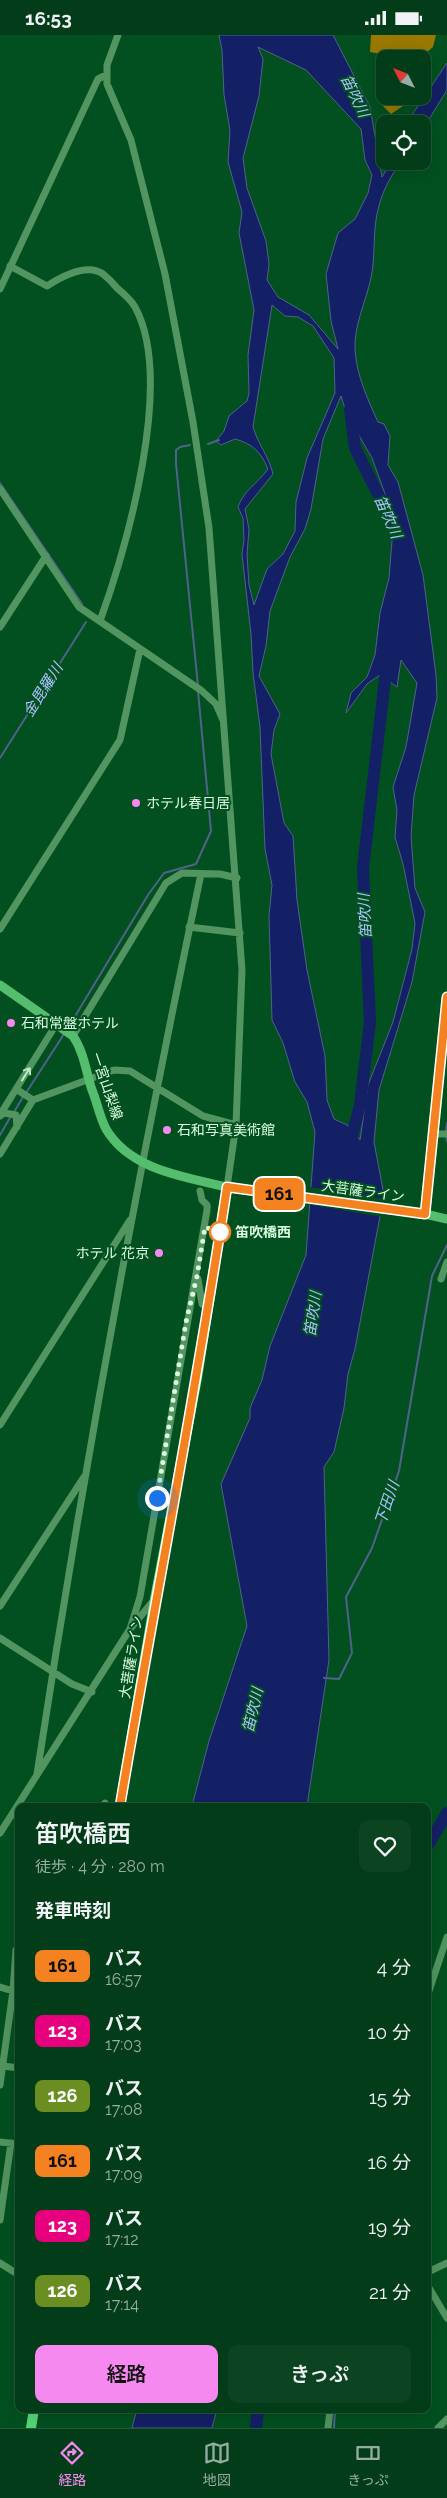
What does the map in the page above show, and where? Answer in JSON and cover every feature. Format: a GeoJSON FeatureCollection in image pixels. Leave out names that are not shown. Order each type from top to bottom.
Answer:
{"type":"FeatureCollection","features":[{"type":"Feature","properties":{"kind":"highway"},"geometry":{"type":"LineString","coordinates":[[420,1213],[440,1134],[447,997]]}},
{"type":"Feature","properties":{"kind":"highway","name":"大菩薩ライン"},"geometry":{"type":"LineString","coordinates":[[121,1803],[155,1599],[208,1308],[227,1187],[420,1213]]}},
{"type":"Feature","properties":{"kind":"highway"},"geometry":{"type":"LineString","coordinates":[[31,2428],[33,2413]]}},
{"type":"Feature","properties":{"kind":"main road"},"geometry":{"type":"LineString","coordinates":[[0,985],[65,1029]]}},
{"type":"Feature","properties":{"kind":"main road","name":"一宮山梨線"},"geometry":{"type":"LineString","coordinates":[[65,1029],[80,1048],[107,1130],[120,1145],[142,1163],[178,1176],[227,1187]]}},
{"type":"Feature","properties":{"kind":"main road"},"geometry":{"type":"LineString","coordinates":[[420,1213],[443,1219]]}},
{"type":"Feature","properties":{"kind":"street"},"geometry":{"type":"LineString","coordinates":[[118,35],[106,65],[106,75],[111,96],[131,140],[159,248],[174,321],[210,528],[237,878],[242,1002],[236,1125],[227,1187]]}},
{"type":"Feature","properties":{"kind":"street"},"geometry":{"type":"LineString","coordinates":[[0,289],[98,79],[106,75]]}},
{"type":"Feature","properties":{"kind":"street"},"geometry":{"type":"LineString","coordinates":[[10,266],[46,286],[66,275],[92,271],[103,274],[134,305],[148,350],[150,358],[145,450],[119,569],[100,621]]}},
{"type":"Feature","properties":{"kind":"street"},"geometry":{"type":"LineString","coordinates":[[0,489],[79,607],[202,691],[216,704],[226,725]]}},
{"type":"Feature","properties":{"kind":"street"},"geometry":{"type":"LineString","coordinates":[[0,627],[46,556]]}},
{"type":"Feature","properties":{"kind":"street"},"geometry":{"type":"LineString","coordinates":[[0,929],[120,740],[140,649]]}},
{"type":"Feature","properties":{"kind":"street"},"geometry":{"type":"LineString","coordinates":[[0,1116],[24,1094],[65,1029],[166,883],[182,873],[220,874],[237,878]]}},
{"type":"Feature","properties":{"kind":"street"},"geometry":{"type":"LineString","coordinates":[[37,1774],[85,1475],[156,1086],[201,874]]}},
{"type":"Feature","properties":{"kind":"street"},"geometry":{"type":"LineString","coordinates":[[189,927],[240,933]]}},
{"type":"Feature","properties":{"kind":"street"},"geometry":{"type":"LineString","coordinates":[[24,1094],[89,1080],[114,1071],[130,1071],[203,1116],[236,1125]]}},
{"type":"Feature","properties":{"kind":"street"},"geometry":{"type":"LineString","coordinates":[[0,1154],[17,1127],[24,1094]]}},
{"type":"Feature","properties":{"kind":"street"},"geometry":{"type":"LineString","coordinates":[[0,1116],[4,1113],[16,1115],[17,1127]]}},
{"type":"Feature","properties":{"kind":"street"},"geometry":{"type":"LineString","coordinates":[[130,1629],[140,1597],[186,1322],[197,1276],[207,1210],[207,1205],[202,1200],[200,1191]]}},
{"type":"Feature","properties":{"kind":"street"},"geometry":{"type":"LineString","coordinates":[[0,1425],[133,1215]]}},
{"type":"Feature","properties":{"kind":"street"},"geometry":{"type":"LineString","coordinates":[[441,1279],[447,1262]]}},
{"type":"Feature","properties":{"kind":"street"},"geometry":{"type":"LineString","coordinates":[[197,1276],[202,1304],[208,1308]]}},
{"type":"Feature","properties":{"kind":"street"},"geometry":{"type":"LineString","coordinates":[[0,1606],[85,1475]]}},
{"type":"Feature","properties":{"kind":"street"},"geometry":{"type":"LineString","coordinates":[[19,1803],[92,1692],[130,1629],[143,1611],[155,1599]]}},
{"type":"Feature","properties":{"kind":"street"},"geometry":{"type":"LineString","coordinates":[[0,1637],[72,1684],[92,1692]]}},
{"type":"Feature","properties":{"kind":"street"},"geometry":{"type":"LineString","coordinates":[[0,1833],[15,1809]]}},
{"type":"Feature","properties":{"kind":"street"},"geometry":{"type":"LineString","coordinates":[[431,1985],[447,1937]]}},
{"type":"Feature","properties":{"kind":"street"},"geometry":{"type":"LineString","coordinates":[[0,2085],[15,1964]]}},
{"type":"Feature","properties":{"kind":"street"},"geometry":{"type":"LineString","coordinates":[[0,1987],[13,1991]]}},
{"type":"Feature","properties":{"kind":"street"},"geometry":{"type":"LineString","coordinates":[[3,2066],[15,2068]]}},
{"type":"Feature","properties":{"kind":"street"},"geometry":{"type":"LineString","coordinates":[[0,2142],[15,2144]]}},
{"type":"Feature","properties":{"kind":"street"},"geometry":{"type":"LineString","coordinates":[[0,2220],[11,2143]]}},
{"type":"Feature","properties":{"kind":"street"},"geometry":{"type":"LineString","coordinates":[[0,2263],[15,2272]]}},
{"type":"Feature","properties":{"kind":"street"},"geometry":{"type":"LineString","coordinates":[[431,2271],[447,2263]]}},
{"type":"Feature","properties":{"kind":"street"},"geometry":{"type":"LineString","coordinates":[[431,2291],[447,2318]]}},
{"type":"Feature","properties":{"kind":"street"},"geometry":{"type":"LineString","coordinates":[[328,2428],[330,2413]]}},
{"type":"Feature","properties":{"kind":"street"},"geometry":{"type":"LineString","coordinates":[[438,2428],[447,2419]]}},
{"type":"Feature","properties":{"kind":"shaded area"},"geometry":{"type":"Polygon","coordinates":[[[371,35],[436,35],[433,47],[430,50],[376,50],[376,53],[370,52],[371,35]]]}},
{"type":"Feature","properties":{"kind":"shaded area"},"geometry":{"type":"Polygon","coordinates":[[[383,105],[404,105],[391,114],[383,105]]]}},
{"type":"Feature","properties":{"kind":"water"},"geometry":{"type":"Polygon","coordinates":[[[219,35],[333,35],[370,107],[376,142],[376,170],[381,170],[382,177],[386,170],[395,170],[385,188],[377,214],[372,269],[369,287],[358,322],[355,349],[360,377],[367,396],[378,422],[384,424],[390,436],[388,465],[398,482],[423,575],[436,675],[437,698],[414,795],[411,837],[415,888],[425,912],[412,982],[379,1090],[374,1142],[384,1195],[355,1349],[348,1374],[344,1408],[334,1452],[324,1467],[329,1660],[307,1803],[193,1803],[209,1741],[247,1626],[221,1484],[250,1418],[250,1408],[262,1380],[270,1346],[306,1255],[315,1132],[307,1102],[295,1082],[283,1043],[272,1020],[269,916],[272,885],[265,849],[260,727],[242,554],[244,540],[243,518],[238,507],[247,491],[268,469],[256,449],[247,443],[235,439],[221,445],[216,441],[224,431],[229,416],[247,401],[249,393],[248,355],[254,310],[239,233],[242,212],[228,162],[230,130],[224,95],[222,50],[219,35]],[[258,47],[263,59],[259,96],[243,158],[247,188],[266,241],[269,264],[267,280],[278,297],[309,315],[338,349],[331,321],[326,274],[338,233],[355,219],[368,193],[372,175],[365,160],[361,129],[306,70],[258,47]],[[272,305],[253,427],[273,474],[245,509],[249,529],[247,555],[249,585],[254,605],[267,569],[283,554],[295,531],[296,502],[307,458],[335,393],[334,358],[313,326],[298,317],[285,316],[272,305]],[[341,396],[323,439],[311,509],[305,529],[290,557],[270,611],[266,646],[259,676],[280,714],[274,730],[271,754],[284,823],[293,836],[297,900],[307,970],[325,1056],[327,1100],[334,1119],[347,1125],[360,1140],[368,1085],[393,1022],[412,949],[415,923],[403,864],[395,837],[397,810],[393,787],[406,747],[417,683],[401,660],[397,687],[380,675],[367,684],[346,713],[351,693],[367,677],[375,655],[380,613],[389,578],[392,541],[385,494],[372,458],[347,415],[341,396]]]}},
{"type":"Feature","properties":{"kind":"water"},"geometry":{"type":"Polygon","coordinates":[[[447,63],[447,90],[431,116],[412,115],[419,105],[431,105],[431,87],[447,63]]]}},
{"type":"Feature","properties":{"kind":"water"},"geometry":{"type":"Polygon","coordinates":[[[136,2413],[216,2413],[212,2428],[132,2428],[136,2413]]]}},
{"type":"Feature","properties":{"kind":"pier"},"geometry":{"type":"Polygon","coordinates":[[[309,1187],[386,1199],[382,1217],[307,1204],[309,1187]]]}},
{"type":"Feature","properties":{"kind":"waterway","name":"笛吹川"},"geometry":{"type":"LineString","coordinates":[[350,409],[355,448],[394,526]]}},
{"type":"Feature","properties":{"kind":"waterway"},"geometry":{"type":"LineString","coordinates":[[208,444],[219,440]]}},
{"type":"Feature","properties":{"kind":"waterway"},"geometry":{"type":"LineString","coordinates":[[190,445],[176,450],[176,464],[198,686]]}},
{"type":"Feature","properties":{"kind":"waterway","name":"金毘羅川"},"geometry":{"type":"LineString","coordinates":[[0,483],[82,604]]}},
{"type":"Feature","properties":{"kind":"waterway","name":"金毘羅川"},"geometry":{"type":"LineString","coordinates":[[0,758],[86,622]]}},
{"type":"Feature","properties":{"kind":"waterway","name":"笛吹川"},"geometry":{"type":"LineString","coordinates":[[349,1148],[360,1105],[370,1022],[363,868],[387,662]]}},
{"type":"Feature","properties":{"kind":"waterway"},"geometry":{"type":"LineString","coordinates":[[68,1028],[148,895],[164,873],[196,864],[211,831],[198,691]]}},
{"type":"Feature","properties":{"kind":"waterway"},"geometry":{"type":"LineString","coordinates":[[26,1093],[64,1034]]}},
{"type":"Feature","properties":{"kind":"waterway"},"geometry":{"type":"LineString","coordinates":[[14,1112],[23,1097]]}},
{"type":"Feature","properties":{"kind":"waterway"},"geometry":{"type":"LineString","coordinates":[[0,1135],[11,1116]]}},
{"type":"Feature","properties":{"kind":"waterway","name":"下田川"},"geometry":{"type":"LineString","coordinates":[[446,1131],[447,1123]]}},
{"type":"Feature","properties":{"kind":"waterway","name":"下田川"},"geometry":{"type":"LineString","coordinates":[[446,1135],[447,1141]]}},
{"type":"Feature","properties":{"kind":"waterway","name":"下田川"},"geometry":{"type":"LineString","coordinates":[[324,1678],[339,1679],[352,1653],[346,1597],[372,1548],[399,1471],[432,1276],[447,1245]]}},
{"type":"Feature","properties":{"kind":"waterway"},"geometry":{"type":"LineString","coordinates":[[431,1840],[447,1813]]}},
{"type":"Feature","properties":{"kind":"waterway"},"geometry":{"type":"LineString","coordinates":[[256,2428],[258,2413]]}},
{"type":"Feature","properties":{"kind":"waterway"},"geometry":{"type":"LineString","coordinates":[[334,2428],[335,2413]]}},
{"type":"Feature","properties":{"kind":"bus line","name":"161"},"geometry":{"type":"LineString","coordinates":[[121,1803],[155,1599],[197,1378],[227,1187],[425,1214],[447,997]]}},
{"type":"Feature","properties":{"kind":"place","name":"ホテル春日居"},"geometry":{"type":"Point","coordinates":[136,803]}},
{"type":"Feature","properties":{"kind":"place","name":"石和常盤ホテル"},"geometry":{"type":"Point","coordinates":[11,1023]}},
{"type":"Feature","properties":{"kind":"place","name":"石和写真美術館"},"geometry":{"type":"Point","coordinates":[167,1130]}},
{"type":"Feature","properties":{"kind":"place","name":"笛吹橋西"},"geometry":{"type":"Point","coordinates":[220,1232]}},
{"type":"Feature","properties":{"kind":"place","name":"ホテル 花京"},"geometry":{"type":"Point","coordinates":[159,1253]}},
{"type":"Feature","properties":{"kind":"route"},"geometry":{"type":"LineString","coordinates":[[157,1498],[186,1322],[197,1276],[205,1227],[220,1232]]}}]}
